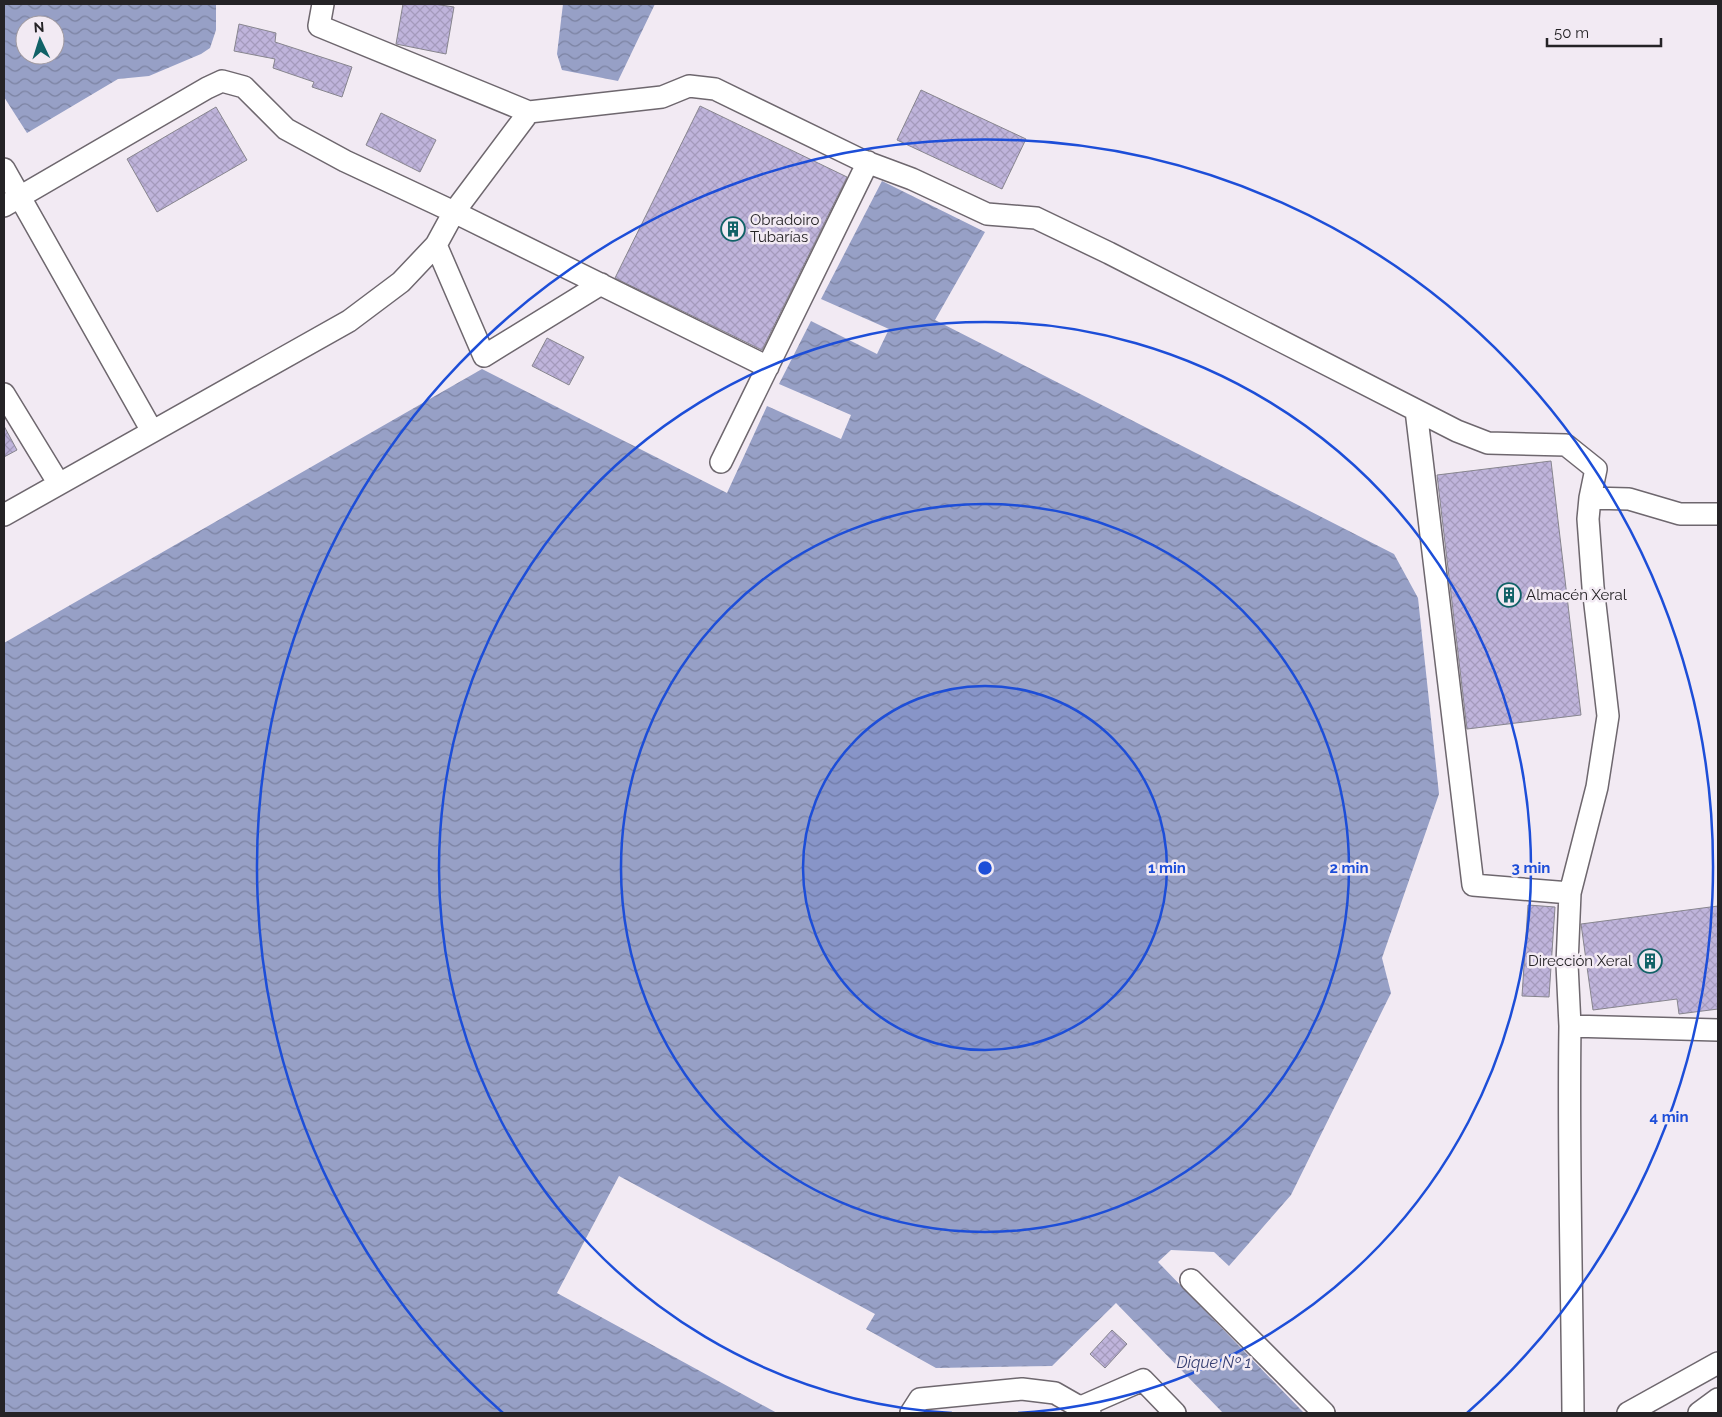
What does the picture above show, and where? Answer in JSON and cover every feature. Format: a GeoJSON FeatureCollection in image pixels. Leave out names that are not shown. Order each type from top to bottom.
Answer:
{"type":"FeatureCollection","features":[{"type":"Feature","properties":{"kind":"street"},"geometry":{"type":"LineString","coordinates":[[323,4],[318,26],[528,112],[662,97],[688,86],[715,89],[868,162],[912,179],[987,214],[1036,218],[1118,257],[1457,431],[1488,443],[1566,445],[1596,469],[1588,519],[1608,716],[1597,787],[1570,893],[1567,964],[1570,1026],[1569,1121],[1573,1413]]}},
{"type":"Feature","properties":{"kind":"street"},"geometry":{"type":"LineString","coordinates":[[12,201],[206,88],[222,81],[244,87],[286,129],[345,161],[454,212],[768,367]]}},
{"type":"Feature","properties":{"kind":"street"},"geometry":{"type":"LineString","coordinates":[[4,515],[349,321],[401,282],[436,245],[454,212],[528,112]]}},
{"type":"Feature","properties":{"kind":"street"},"geometry":{"type":"LineString","coordinates":[[721,462],[868,162]]}},
{"type":"Feature","properties":{"kind":"street"},"geometry":{"type":"LineString","coordinates":[[4,169],[12,201],[152,432]]}},
{"type":"Feature","properties":{"kind":"street"},"geometry":{"type":"LineString","coordinates":[[436,245],[484,356],[601,284]]}},
{"type":"Feature","properties":{"kind":"street"},"geometry":{"type":"LineString","coordinates":[[4,394],[59,484]]}},
{"type":"Feature","properties":{"kind":"street"},"geometry":{"type":"LineString","coordinates":[[1416,410],[1473,885],[1570,893]]}},
{"type":"Feature","properties":{"kind":"street"},"geometry":{"type":"LineString","coordinates":[[1590,498],[1629,499],[1680,514],[1718,514]]}},
{"type":"Feature","properties":{"kind":"street"},"geometry":{"type":"LineString","coordinates":[[1570,1026],[1718,1030]]}},
{"type":"Feature","properties":{"kind":"street"},"geometry":{"type":"LineString","coordinates":[[1191,1280],[1324,1413]]}},
{"type":"Feature","properties":{"kind":"street"},"geometry":{"type":"LineString","coordinates":[[1628,1413],[1718,1363]]}},
{"type":"Feature","properties":{"kind":"street"},"geometry":{"type":"LineString","coordinates":[[911,1413],[920,1399],[1022,1389],[1054,1392],[1086,1410],[1143,1380],[1175,1413]]}},
{"type":"Feature","properties":{"kind":"street"},"geometry":{"type":"LineString","coordinates":[[1699,1413],[1718,1399]]}},
{"type":"Feature","properties":{"kind":"water"},"geometry":{"type":"Polygon","coordinates":[[[4,4],[216,4],[216,30],[210,48],[201,54],[149,76],[118,79],[27,133],[4,97],[4,4]]]}},
{"type":"Feature","properties":{"kind":"water"},"geometry":{"type":"Polygon","coordinates":[[[563,4],[655,4],[618,81],[562,70],[557,54],[563,4]]]}},
{"type":"Feature","properties":{"kind":"water","name":"Dique Nº 1"},"geometry":{"type":"Polygon","coordinates":[[[882,181],[985,232],[935,320],[1394,554],[1418,598],[1439,794],[1382,958],[1391,993],[1291,1195],[1229,1266],[1214,1252],[1171,1250],[1158,1262],[1304,1413],[1223,1413],[1116,1303],[1052,1366],[936,1368],[866,1329],[875,1314],[619,1176],[557,1293],[777,1413],[4,1413],[4,643],[482,369],[727,493],[767,406],[841,439],[851,415],[779,384],[811,321],[877,354],[889,329],[821,299],[882,181]]]}},
{"type":"Feature","properties":{"kind":"building"},"geometry":{"type":"Polygon","coordinates":[[[403,4],[434,4],[454,7],[446,54],[396,44],[403,4]]]}},
{"type":"Feature","properties":{"kind":"building"},"geometry":{"type":"Polygon","coordinates":[[[239,24],[276,33],[275,42],[352,67],[342,97],[312,87],[314,82],[273,68],[275,59],[234,51],[239,24]]]}},
{"type":"Feature","properties":{"kind":"building"},"geometry":{"type":"Polygon","coordinates":[[[921,90],[1026,139],[1002,189],[897,140],[921,90]]]}},
{"type":"Feature","properties":{"kind":"building","name":"Obradoiro Tubarías"},"geometry":{"type":"Polygon","coordinates":[[[700,106],[847,177],[762,350],[615,278],[700,106]]]}},
{"type":"Feature","properties":{"kind":"building"},"geometry":{"type":"Polygon","coordinates":[[[216,107],[247,160],[157,212],[127,159],[216,107]]]}},
{"type":"Feature","properties":{"kind":"building"},"geometry":{"type":"Polygon","coordinates":[[[381,113],[436,140],[420,172],[366,145],[381,113]]]}},
{"type":"Feature","properties":{"kind":"building"},"geometry":{"type":"Polygon","coordinates":[[[547,338],[584,357],[569,385],[532,366],[547,338]]]}},
{"type":"Feature","properties":{"kind":"building"},"geometry":{"type":"Polygon","coordinates":[[[4,426],[17,450],[4,457],[4,426]]]}},
{"type":"Feature","properties":{"kind":"building","name":"Almacén Xeral"},"geometry":{"type":"Polygon","coordinates":[[[1551,461],[1581,715],[1467,729],[1437,475],[1551,461]]]}},
{"type":"Feature","properties":{"kind":"building"},"geometry":{"type":"Polygon","coordinates":[[[1528,905],[1555,907],[1549,997],[1522,996],[1528,905]]]}},
{"type":"Feature","properties":{"kind":"building","name":"Dirección Xeral"},"geometry":{"type":"Polygon","coordinates":[[[1718,906],[1718,1009],[1679,1014],[1677,999],[1593,1010],[1581,924],[1718,906]]]}},
{"type":"Feature","properties":{"kind":"building"},"geometry":{"type":"Polygon","coordinates":[[[1112,1330],[1127,1344],[1105,1368],[1090,1354],[1112,1330]]]}},
{"type":"Feature","properties":{"kind":"place","name":"Obradoiro Tubarías"},"geometry":{"type":"Point","coordinates":[733,229]}},
{"type":"Feature","properties":{"kind":"place","name":"Almacén Xeral"},"geometry":{"type":"Point","coordinates":[1509,595]}},
{"type":"Feature","properties":{"kind":"place","name":"Dirección Xeral"},"geometry":{"type":"Point","coordinates":[1650,961]}}]}
